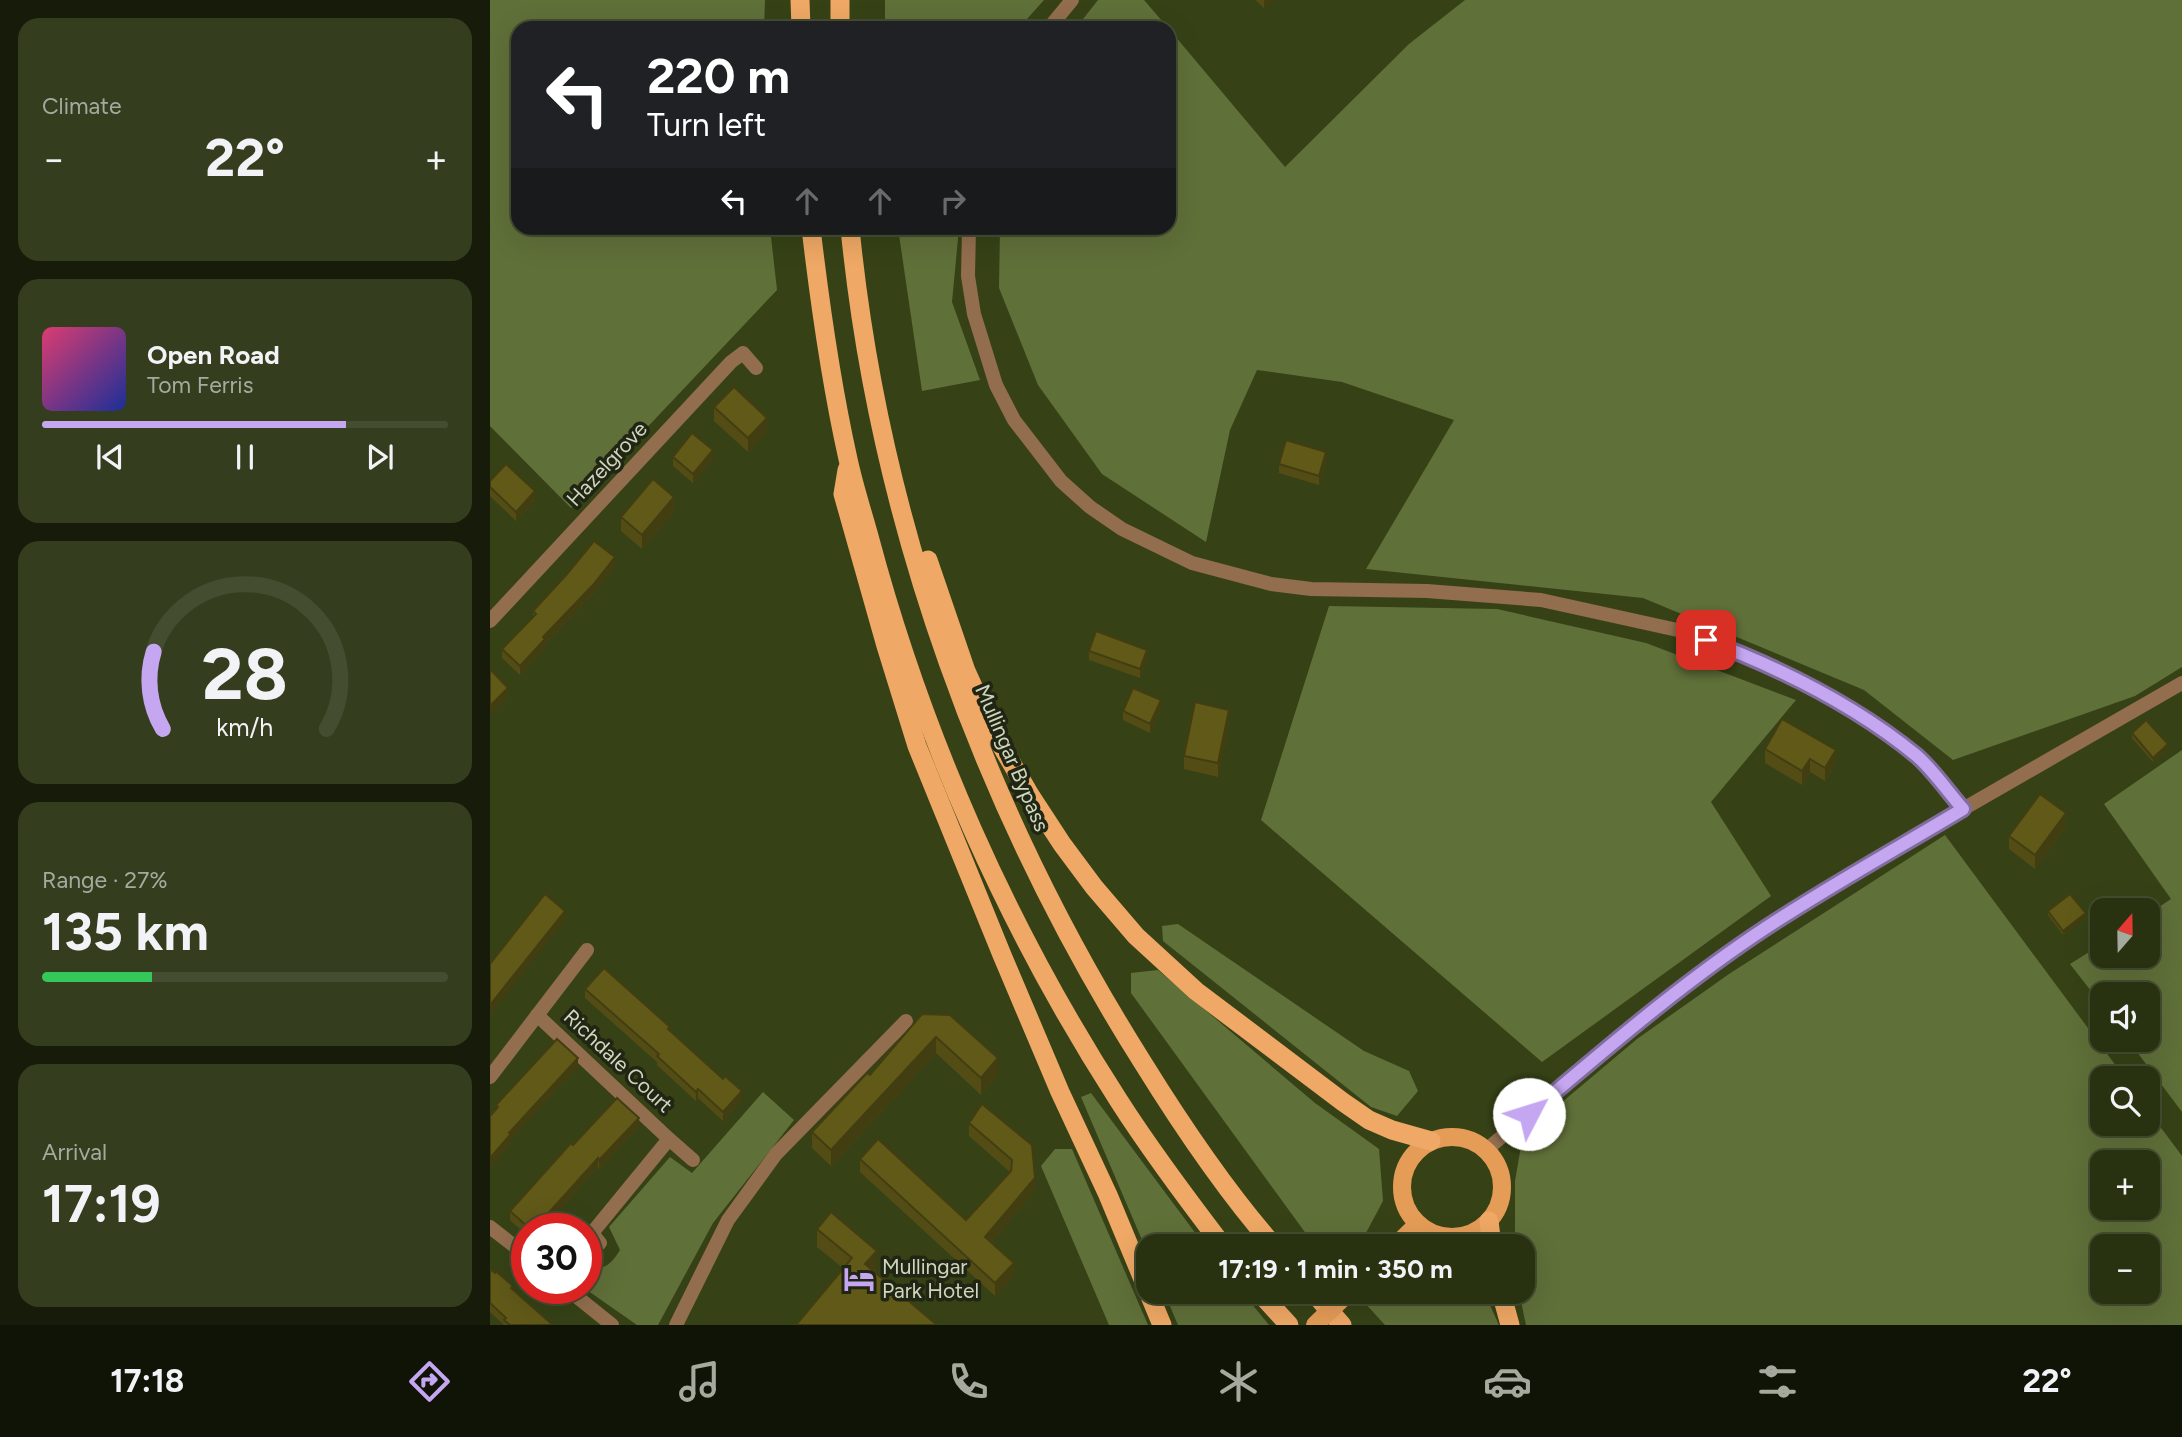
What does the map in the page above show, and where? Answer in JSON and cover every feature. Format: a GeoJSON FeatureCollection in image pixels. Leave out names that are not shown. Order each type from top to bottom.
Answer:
{"type":"FeatureCollection","features":[{"type":"Feature","properties":{"kind":"highway"},"geometry":{"type":"LineString","coordinates":[[800,0],[801,21]]}},
{"type":"Feature","properties":{"kind":"highway"},"geometry":{"type":"LineString","coordinates":[[839,0],[840,21]]}},
{"type":"Feature","properties":{"kind":"highway"},"geometry":{"type":"LineString","coordinates":[[812,235],[821,311],[849,461],[882,585],[914,687],[998,884],[1048,982],[1118,1100],[1214,1234]]}},
{"type":"Feature","properties":{"kind":"highway","name":"Mullingar Bypass"},"geometry":{"type":"LineString","coordinates":[[851,235],[869,361],[892,475],[943,650],[993,778],[1046,894],[1102,1000],[1172,1110],[1263,1234]]}},
{"type":"Feature","properties":{"kind":"highway"},"geometry":{"type":"LineString","coordinates":[[849,461],[843,494],[917,746],[1007,968],[1108,1195],[1162,1325]]}},
{"type":"Feature","properties":{"kind":"highway"},"geometry":{"type":"LineString","coordinates":[[892,475],[934,575],[967,671],[994,733],[1042,814],[1094,887],[1136,936],[1196,991],[1270,1048],[1369,1120],[1431,1141]]}},
{"type":"Feature","properties":{"kind":"highway"},"geometry":{"type":"LineString","coordinates":[[1489,1221],[1491,1234]]}},
{"type":"Feature","properties":{"kind":"highway"},"geometry":{"type":"LineString","coordinates":[[1270,1304],[1289,1325]]}},
{"type":"Feature","properties":{"kind":"highway"},"geometry":{"type":"LineString","coordinates":[[1324,1304],[1342,1325]]}},
{"type":"Feature","properties":{"kind":"highway"},"geometry":{"type":"LineString","coordinates":[[1504,1304],[1510,1325]]}},
{"type":"Feature","properties":{"kind":"main road"},"geometry":{"type":"LineString","coordinates":[[1461,1137],[1486,1150],[1496,1164],[1501,1179],[1497,1209],[1489,1221],[1476,1231],[1446,1237],[1431,1233],[1418,1224],[1408,1211],[1402,1195],[1402,1179],[1407,1163],[1417,1150],[1431,1141],[1461,1137]]}},
{"type":"Feature","properties":{"kind":"main road"},"geometry":{"type":"LineString","coordinates":[[1408,1234],[1418,1224]]}},
{"type":"Feature","properties":{"kind":"main road"},"geometry":{"type":"LineString","coordinates":[[1315,1325],[1337,1304]]}},
{"type":"Feature","properties":{"kind":"street"},"geometry":{"type":"LineString","coordinates":[[1055,21],[1072,0]]}},
{"type":"Feature","properties":{"kind":"street"},"geometry":{"type":"LineString","coordinates":[[969,235],[968,276],[974,314],[996,385],[1014,420],[1061,481],[1090,507],[1122,529],[1192,563],[1271,584],[1311,589],[1427,591],[1541,600],[1682,631],[1752,657],[1846,706],[1918,757],[1963,809]]}},
{"type":"Feature","properties":{"kind":"street","name":"Hazelgrove"},"geometry":{"type":"LineString","coordinates":[[490,621],[731,362],[743,352],[757,368]]}},
{"type":"Feature","properties":{"kind":"street"},"geometry":{"type":"LineString","coordinates":[[1486,1150],[1676,993],[1767,927],[1963,809],[2182,683]]}},
{"type":"Feature","properties":{"kind":"street","name":"Richdale Court"},"geometry":{"type":"LineString","coordinates":[[490,1077],[587,950]]}},
{"type":"Feature","properties":{"kind":"street","name":"Richdale Court"},"geometry":{"type":"LineString","coordinates":[[537,1015],[693,1160]]}},
{"type":"Feature","properties":{"kind":"street"},"geometry":{"type":"LineString","coordinates":[[676,1325],[728,1220],[776,1154],[906,1021]]}},
{"type":"Feature","properties":{"kind":"street","name":"Richdale Court"},"geometry":{"type":"LineString","coordinates":[[602,1221],[669,1139]]}},
{"type":"Feature","properties":{"kind":"street"},"geometry":{"type":"LineString","coordinates":[[490,1227],[511,1243]]}},
{"type":"Feature","properties":{"kind":"street"},"geometry":{"type":"LineString","coordinates":[[586,1304],[612,1325]]}},
{"type":"Feature","properties":{"kind":"green space"},"geometry":{"type":"Polygon","coordinates":[[[490,0],[765,0],[764,21],[511,21],[511,235],[771,235],[777,290],[571,508],[490,426],[490,0]]]}},
{"type":"Feature","properties":{"kind":"green space"},"geometry":{"type":"Polygon","coordinates":[[[885,0],[1044,0],[1025,21],[885,21],[885,0]]]}},
{"type":"Feature","properties":{"kind":"green space"},"geometry":{"type":"Polygon","coordinates":[[[1098,0],[1144,0],[1162,21],[1082,21],[1098,0]]]}},
{"type":"Feature","properties":{"kind":"green space"},"geometry":{"type":"Polygon","coordinates":[[[1465,0],[2182,0],[2182,667],[2135,696],[1953,760],[1864,690],[1643,598],[1366,569],[1454,420],[1342,382],[1257,370],[1230,430],[1206,542],[1102,474],[1038,385],[999,288],[1000,235],[1176,235],[1176,37],[1285,167],[1409,44],[1465,0]]]}},
{"type":"Feature","properties":{"kind":"green space"},"geometry":{"type":"Polygon","coordinates":[[[899,235],[958,235],[952,302],[980,380],[922,391],[899,235]]]}},
{"type":"Feature","properties":{"kind":"green space"},"geometry":{"type":"Polygon","coordinates":[[[1329,606],[1497,609],[1646,643],[1796,700],[1711,802],[1771,896],[1542,1062],[1261,820],[1329,606]]]}},
{"type":"Feature","properties":{"kind":"green space"},"geometry":{"type":"Polygon","coordinates":[[[2182,750],[2182,1112],[2160,1083],[2160,1066],[2148,1066],[2137,1052],[2160,1052],[2160,982],[2090,982],[2090,990],[2070,964],[2090,952],[2090,968],[2160,968],[2160,906],[2171,899],[2104,804],[2182,750]]]}},
{"type":"Feature","properties":{"kind":"green space"},"geometry":{"type":"Polygon","coordinates":[[[1945,835],[2090,1031],[2090,1052],[2106,1052],[2116,1066],[2090,1066],[2090,1136],[2160,1136],[2160,1126],[2182,1156],[2182,1325],[1526,1325],[1522,1304],[1535,1304],[1535,1234],[1515,1234],[1515,1181],[1521,1146],[1542,1119],[1637,1039],[1729,974],[1945,835]]]}},
{"type":"Feature","properties":{"kind":"green space"},"geometry":{"type":"Polygon","coordinates":[[[1178,924],[1364,1051],[1409,1071],[1418,1091],[1397,1116],[1371,1107],[1163,941],[1162,926],[1178,924]]]}},
{"type":"Feature","properties":{"kind":"green space"},"geometry":{"type":"Polygon","coordinates":[[[1158,970],[1315,1103],[1379,1149],[1383,1201],[1365,1234],[1306,1234],[1131,993],[1131,973],[1158,970]]]}},
{"type":"Feature","properties":{"kind":"green space"},"geometry":{"type":"Polygon","coordinates":[[[763,1092],[794,1120],[713,1223],[658,1325],[637,1325],[602,1301],[602,1268],[620,1250],[609,1227],[670,1157],[692,1173],[763,1092]]]}},
{"type":"Feature","properties":{"kind":"green space"},"geometry":{"type":"Polygon","coordinates":[[[1091,1093],[1196,1234],[1139,1234],[1081,1097],[1091,1093]]]}},
{"type":"Feature","properties":{"kind":"green space"},"geometry":{"type":"Polygon","coordinates":[[[1055,1149],[1072,1149],[1136,1297],[1136,1304],[1139,1304],[1148,1325],[1109,1325],[1041,1166],[1055,1149]]]}},
{"type":"Feature","properties":{"kind":"green space"},"geometry":{"type":"Polygon","coordinates":[[[1169,1304],[1252,1304],[1269,1325],[1178,1325],[1169,1304]]]}},
{"type":"Feature","properties":{"kind":"green space"},"geometry":{"type":"Polygon","coordinates":[[[1366,1304],[1489,1304],[1499,1325],[1385,1325],[1366,1304]]]}},
{"type":"Feature","properties":{"kind":"building"},"geometry":{"type":"Polygon","coordinates":[[[734,387],[767,418],[748,438],[714,407],[734,387]]]}},
{"type":"Feature","properties":{"kind":"building"},"geometry":{"type":"Polygon","coordinates":[[[692,433],[713,450],[693,474],[673,457],[692,433]]]}},
{"type":"Feature","properties":{"kind":"building"},"geometry":{"type":"Polygon","coordinates":[[[1286,440],[1326,452],[1319,476],[1279,464],[1286,440]]]}},
{"type":"Feature","properties":{"kind":"building"},"geometry":{"type":"Polygon","coordinates":[[[506,464],[535,491],[516,512],[490,487],[490,481],[506,464]]]}},
{"type":"Feature","properties":{"kind":"building"},"geometry":{"type":"Polygon","coordinates":[[[653,479],[674,497],[642,535],[621,517],[653,479]]]}},
{"type":"Feature","properties":{"kind":"building"},"geometry":{"type":"Polygon","coordinates":[[[594,541],[615,557],[520,666],[502,649],[536,614],[533,611],[594,541]]]}},
{"type":"Feature","properties":{"kind":"building"},"geometry":{"type":"Polygon","coordinates":[[[1096,631],[1147,650],[1140,669],[1089,651],[1096,631]]]}},
{"type":"Feature","properties":{"kind":"building"},"geometry":{"type":"Polygon","coordinates":[[[490,669],[508,688],[490,706],[490,669]]]}},
{"type":"Feature","properties":{"kind":"building"},"geometry":{"type":"Polygon","coordinates":[[[1133,688],[1161,700],[1150,724],[1123,711],[1133,688]]]}},
{"type":"Feature","properties":{"kind":"building"},"geometry":{"type":"Polygon","coordinates":[[[1195,702],[1229,710],[1218,763],[1184,756],[1195,702]]]}},
{"type":"Feature","properties":{"kind":"building"},"geometry":{"type":"Polygon","coordinates":[[[1782,719],[1836,750],[1825,768],[1810,759],[1802,771],[1765,749],[1782,719]]]}},
{"type":"Feature","properties":{"kind":"building"},"geometry":{"type":"Polygon","coordinates":[[[2146,720],[2168,744],[2153,758],[2132,733],[2146,720]]]}},
{"type":"Feature","properties":{"kind":"building"},"geometry":{"type":"Polygon","coordinates":[[[2040,794],[2066,813],[2035,855],[2009,836],[2040,794]]]}},
{"type":"Feature","properties":{"kind":"building"},"geometry":{"type":"Polygon","coordinates":[[[545,894],[565,911],[490,1005],[490,964],[545,894]]]}},
{"type":"Feature","properties":{"kind":"building"},"geometry":{"type":"Polygon","coordinates":[[[2070,894],[2086,913],[2063,931],[2048,911],[2070,894]]]}},
{"type":"Feature","properties":{"kind":"building"},"geometry":{"type":"Polygon","coordinates":[[[604,968],[723,1079],[725,1076],[742,1091],[723,1112],[698,1089],[696,1092],[657,1056],[659,1054],[585,989],[604,968]]]}},
{"type":"Feature","properties":{"kind":"building"},"geometry":{"type":"Polygon","coordinates":[[[922,1014],[950,1015],[998,1058],[981,1078],[936,1037],[831,1150],[812,1132],[867,1073],[870,1075],[922,1014]]]}},
{"type":"Feature","properties":{"kind":"building"},"geometry":{"type":"Polygon","coordinates":[[[557,1039],[578,1058],[509,1133],[511,1134],[490,1158],[490,1116],[498,1107],[496,1105],[557,1039]]]}},
{"type":"Feature","properties":{"kind":"building"},"geometry":{"type":"Polygon","coordinates":[[[617,1098],[639,1118],[548,1213],[510,1211],[571,1143],[573,1145],[617,1098]]]}},
{"type":"Feature","properties":{"kind":"building"},"geometry":{"type":"Polygon","coordinates":[[[982,1104],[1032,1145],[1035,1178],[985,1237],[1014,1263],[995,1283],[860,1159],[878,1139],[966,1220],[1011,1171],[1012,1160],[969,1123],[982,1104]]]}},
{"type":"Feature","properties":{"kind":"building"},"geometry":{"type":"Polygon","coordinates":[[[831,1212],[877,1251],[865,1264],[937,1325],[796,1325],[852,1258],[817,1229],[831,1212]]]}},
{"type":"Feature","properties":{"kind":"building"},"geometry":{"type":"Polygon","coordinates":[[[490,1269],[511,1284],[511,1304],[529,1304],[553,1325],[510,1325],[490,1303],[490,1269]]]}},
{"type":"Feature","properties":{"kind":"place","name":"Mullingar Park Hotel"},"geometry":{"type":"Point","coordinates":[859,1279]}},
{"type":"Feature","properties":{"kind":"route"},"geometry":{"type":"LineString","coordinates":[[1529,1114],[1676,993],[1767,927],[1963,809],[1918,757],[1846,706],[1752,657],[1706,640]]}}]}
